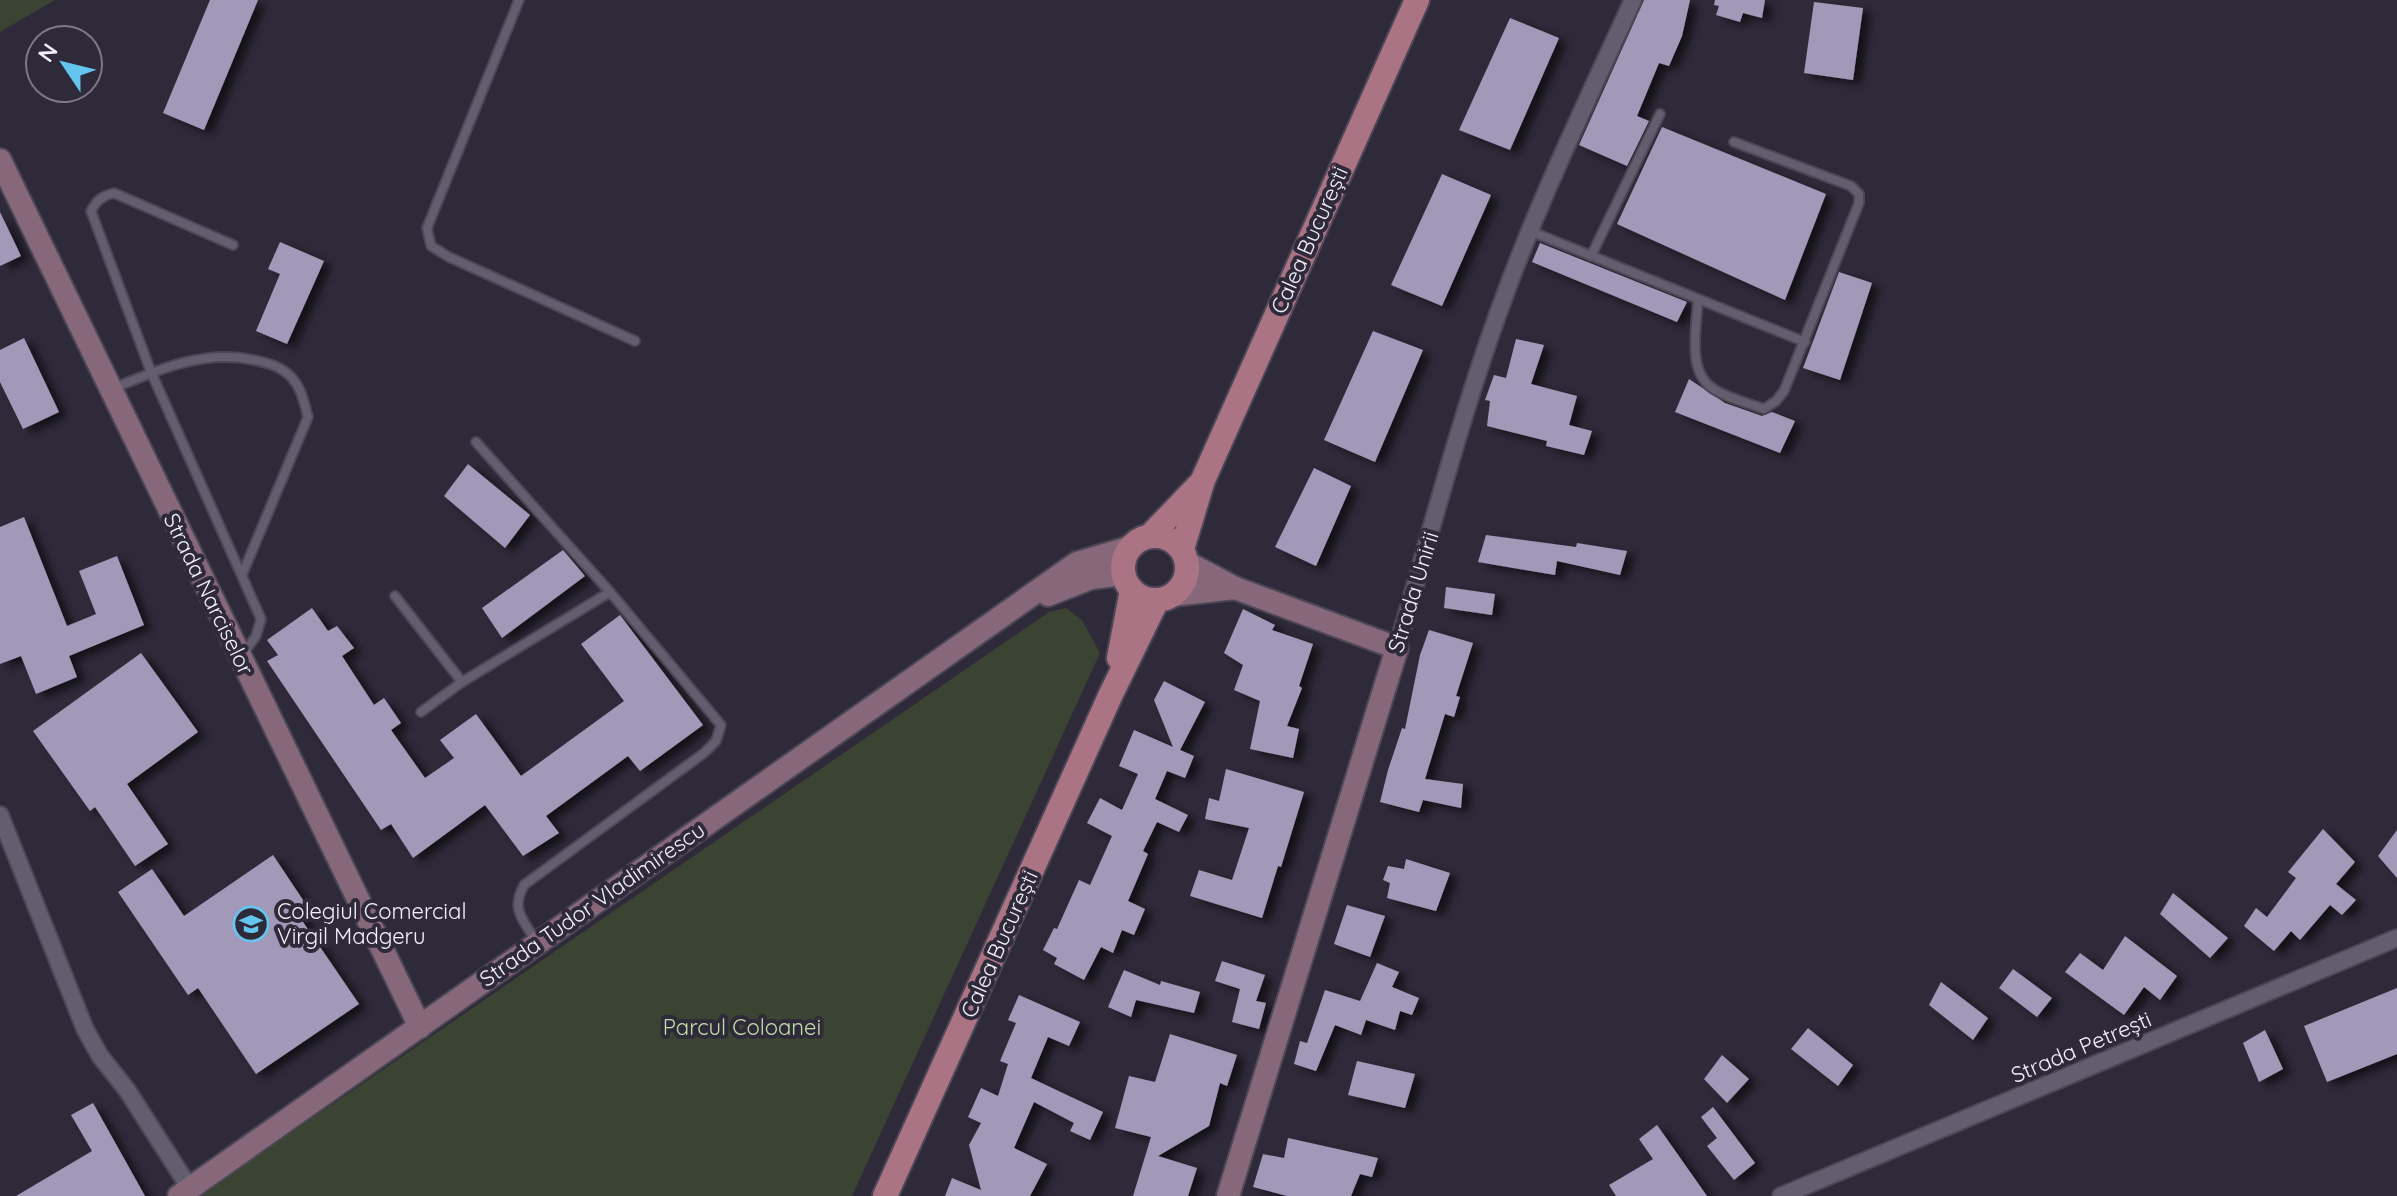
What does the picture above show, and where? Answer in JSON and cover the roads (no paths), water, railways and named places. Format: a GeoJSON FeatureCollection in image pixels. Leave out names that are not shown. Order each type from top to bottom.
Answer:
{"type":"FeatureCollection","features":[{"type":"Feature","properties":{"kind":"main road","name":"Calea București"},"geometry":{"type":"LineString","coordinates":[[885,1196],[1113,692],[1165,597],[1185,581],[1185,556],[1203,480],[1417,0]]}},
{"type":"Feature","properties":{"kind":"main road","name":"Strada Narciselor"},"geometry":{"type":"LineString","coordinates":[[0,160],[420,1027]]}},
{"type":"Feature","properties":{"kind":"main road","name":"Calea București"},"geometry":{"type":"LineString","coordinates":[[1113,692],[1128,582],[1126,555],[1203,480]]}},
{"type":"Feature","properties":{"kind":"main road"},"geometry":{"type":"LineString","coordinates":[[1141,541],[1163,536],[1174,540],[1185,556],[1235,588],[1397,648]]}},
{"type":"Feature","properties":{"kind":"main road","name":"Strada Tudor Vladimirescu"},"geometry":{"type":"LineString","coordinates":[[184,1191],[1077,563],[1141,541]]}},
{"type":"Feature","properties":{"kind":"main road","name":"Strada Tudor Vladimirescu"},"geometry":{"type":"LineString","coordinates":[[1007,614],[1079,581],[1128,582]]}},
{"type":"Feature","properties":{"kind":"main road"},"geometry":{"type":"LineString","coordinates":[[1128,582],[1148,599],[1235,588]]}},
{"type":"Feature","properties":{"kind":"main road","name":"Strada Unirii"},"geometry":{"type":"LineString","coordinates":[[1228,1196],[1397,648]]}},
{"type":"Feature","properties":{"kind":"street","name":"Strada Unirii"},"geometry":{"type":"LineString","coordinates":[[1397,648],[1480,366],[1529,231],[1633,0]]}},
{"type":"Feature","properties":{"kind":"street"},"geometry":{"type":"LineString","coordinates":[[0,815],[85,1029],[100,1056],[127,1090],[184,1191]]}},
{"type":"Feature","properties":{"kind":"street","name":"Strada Petrești"},"geometry":{"type":"LineString","coordinates":[[1781,1196],[2397,938]]}},
{"type":"Feature","properties":{"kind":"lane"},"geometry":{"type":"LineString","coordinates":[[519,0],[427,228],[431,246],[635,341]]}},
{"type":"Feature","properties":{"kind":"lane"},"geometry":{"type":"LineString","coordinates":[[1591,256],[1660,114]]}},
{"type":"Feature","properties":{"kind":"lane"},"geometry":{"type":"LineString","coordinates":[[1698,299],[1696,366],[1701,377],[1714,390],[1764,409],[1784,391],[1859,203],[1859,194],[1851,186],[1734,142]]}},
{"type":"Feature","properties":{"kind":"lane"},"geometry":{"type":"LineString","coordinates":[[233,245],[114,193],[96,201],[91,211],[151,372],[261,619],[256,636],[240,658]]}},
{"type":"Feature","properties":{"kind":"lane"},"geometry":{"type":"LineString","coordinates":[[1529,231],[1805,342]]}},
{"type":"Feature","properties":{"kind":"lane"},"geometry":{"type":"LineString","coordinates":[[111,390],[151,372],[200,358],[234,356],[274,364],[291,377],[301,393],[308,417],[242,575]]}},
{"type":"Feature","properties":{"kind":"lane"},"geometry":{"type":"LineString","coordinates":[[476,442],[610,592],[721,725],[716,741],[704,753],[524,885],[516,906],[537,944]]}},
{"type":"Feature","properties":{"kind":"lane"},"geometry":{"type":"LineString","coordinates":[[421,712],[462,682],[610,592]]}},
{"type":"Feature","properties":{"kind":"lane"},"geometry":{"type":"LineString","coordinates":[[395,596],[462,682]]}},
{"type":"Feature","properties":{"kind":"place","name":"Colegiul Comercial Virgil Madgeru"},"geometry":{"type":"Point","coordinates":[251,924]}},
{"type":"Feature","properties":{"kind":"park label","name":"Parcul Coloanei"},"geometry":{"type":"Point","coordinates":[742,1027]}}]}
